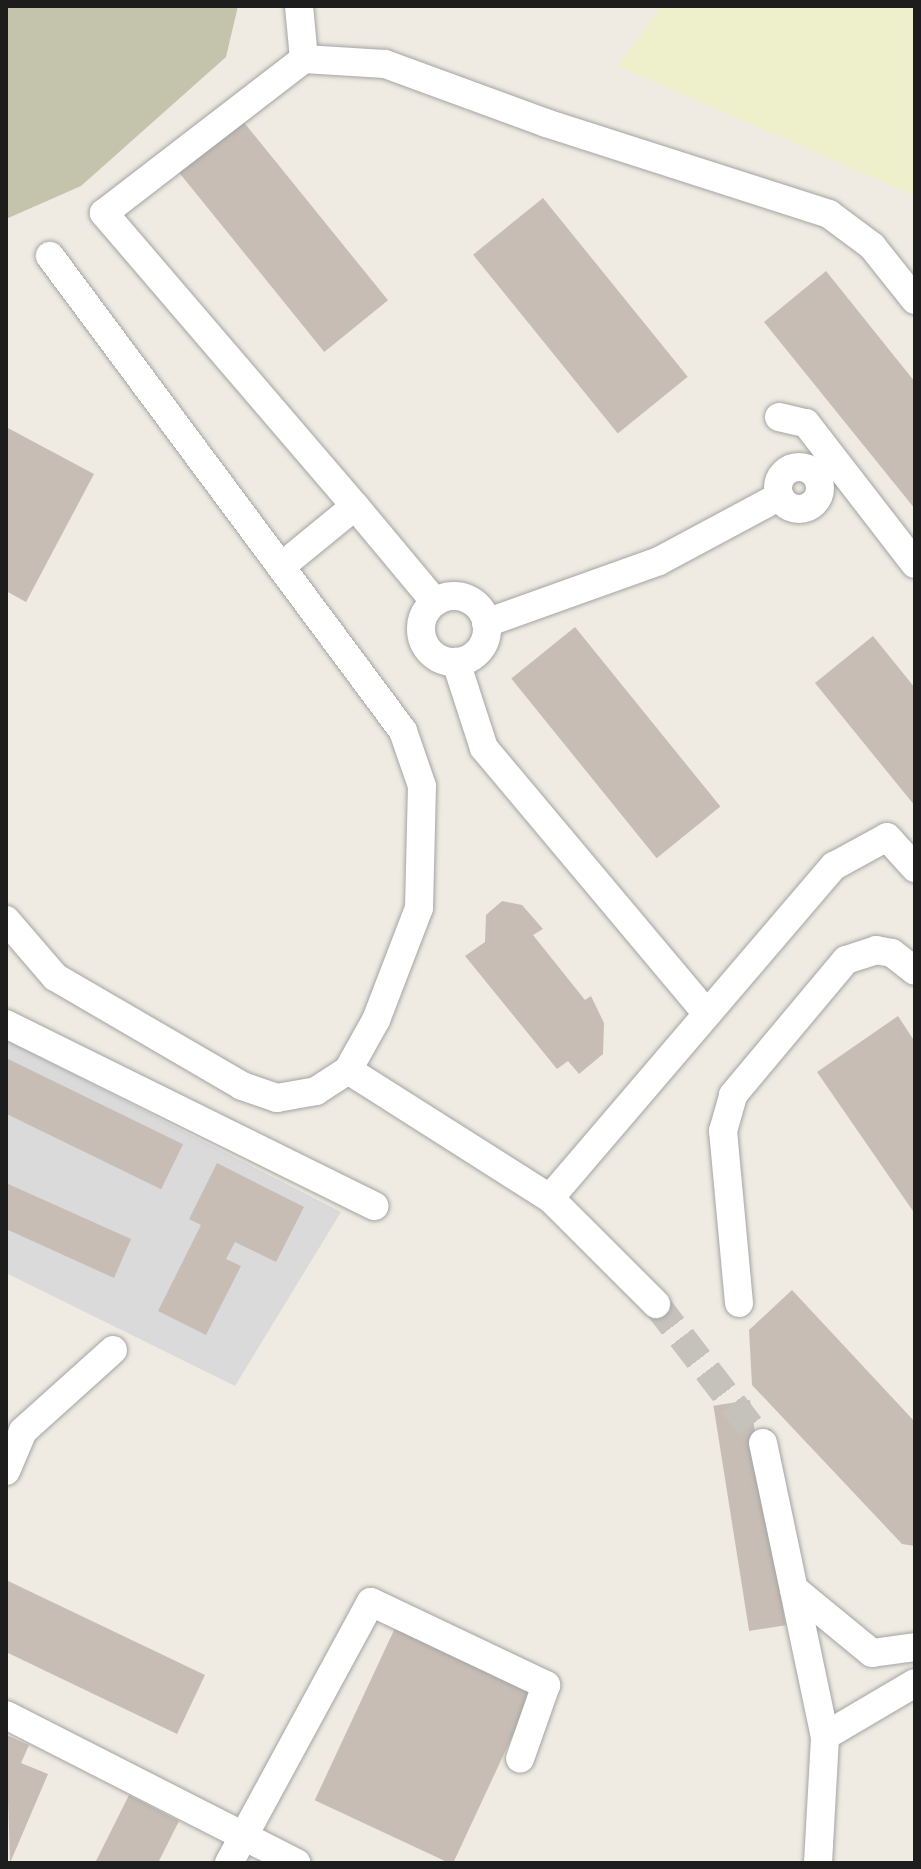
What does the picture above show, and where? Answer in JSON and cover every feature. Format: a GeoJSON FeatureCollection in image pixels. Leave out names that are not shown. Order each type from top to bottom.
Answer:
{"type":"FeatureCollection","features":[{"type":"Feature","properties":{"kind":"street"},"geometry":{"type":"LineString","coordinates":[[299,6],[304,59]]}},
{"type":"Feature","properties":{"kind":"street"},"geometry":{"type":"LineString","coordinates":[[435,602],[104,213],[304,59],[385,64],[546,123],[829,214],[872,246],[915,300]]}},
{"type":"Feature","properties":{"kind":"street"},"geometry":{"type":"LineString","coordinates":[[6,920],[55,977],[242,1086],[277,1098],[298,1095],[337,1082],[348,1070],[376,1020],[419,908],[422,786],[403,731],[283,565],[50,256]]}},
{"type":"Feature","properties":{"kind":"street"},"geometry":{"type":"LineString","coordinates":[[779,417],[806,423],[827,473],[915,564]]}},
{"type":"Feature","properties":{"kind":"street"},"geometry":{"type":"LineString","coordinates":[[486,623],[659,561],[780,496],[795,508],[809,507],[827,473]]}},
{"type":"Feature","properties":{"kind":"street"},"geometry":{"type":"LineString","coordinates":[[283,565],[355,506]]}},
{"type":"Feature","properties":{"kind":"street"},"geometry":{"type":"LineString","coordinates":[[465,598],[486,623],[483,644],[456,662],[436,656],[422,640],[422,619],[435,602],[465,598]]}},
{"type":"Feature","properties":{"kind":"street"},"geometry":{"type":"LineString","coordinates":[[456,662],[484,748],[707,1014]]}},
{"type":"Feature","properties":{"kind":"street"},"geometry":{"type":"LineString","coordinates":[[550,1198],[834,866],[887,837],[915,868]]}},
{"type":"Feature","properties":{"kind":"street"},"geometry":{"type":"LineString","coordinates":[[739,1303],[723,1131],[733,1095],[846,960],[876,950],[892,953],[915,971]]}},
{"type":"Feature","properties":{"kind":"street"},"geometry":{"type":"LineString","coordinates":[[6,1024],[375,1206]]}},
{"type":"Feature","properties":{"kind":"street"},"geometry":{"type":"LineString","coordinates":[[348,1070],[550,1198],[656,1304]]}},
{"type":"Feature","properties":{"kind":"street"},"geometry":{"type":"LineString","coordinates":[[6,1471],[23,1431],[113,1350]]}},
{"type":"Feature","properties":{"kind":"street"},"geometry":{"type":"LineString","coordinates":[[763,1443],[825,1736],[818,1863]]}},
{"type":"Feature","properties":{"kind":"street"},"geometry":{"type":"LineString","coordinates":[[794,1589],[872,1653],[915,1647]]}},
{"type":"Feature","properties":{"kind":"street"},"geometry":{"type":"LineString","coordinates":[[229,1863],[371,1602],[546,1685],[520,1759]]}},
{"type":"Feature","properties":{"kind":"street"},"geometry":{"type":"LineString","coordinates":[[825,1736],[915,1683]]}},
{"type":"Feature","properties":{"kind":"street"},"geometry":{"type":"LineString","coordinates":[[6,1715],[297,1863]]}},
{"type":"Feature","properties":{"kind":"shaded area"},"geometry":{"type":"Polygon","coordinates":[[[6,6],[238,6],[226,57],[81,186],[6,219],[6,6]]]}},
{"type":"Feature","properties":{"kind":"shaded area"},"geometry":{"type":"Polygon","coordinates":[[[661,6],[915,6],[915,196],[618,66],[661,6]]]}},
{"type":"Feature","properties":{"kind":"shaded area"},"geometry":{"type":"Polygon","coordinates":[[[6,1040],[341,1212],[235,1386],[6,1273],[6,1040]]]}},
{"type":"Feature","properties":{"kind":"building"},"geometry":{"type":"Polygon","coordinates":[[[242,120],[388,300],[324,352],[178,172],[242,120]]]}},
{"type":"Feature","properties":{"kind":"building"},"geometry":{"type":"Polygon","coordinates":[[[543,198],[688,377],[618,433],[473,255],[543,198]]]}},
{"type":"Feature","properties":{"kind":"building"},"geometry":{"type":"Polygon","coordinates":[[[826,271],[915,382],[915,509],[764,322],[826,271]]]}},
{"type":"Feature","properties":{"kind":"building"},"geometry":{"type":"Polygon","coordinates":[[[6,427],[94,474],[26,602],[6,591],[6,427]]]}},
{"type":"Feature","properties":{"kind":"building"},"geometry":{"type":"Polygon","coordinates":[[[575,627],[720,807],[657,858],[511,679],[575,627]]]}},
{"type":"Feature","properties":{"kind":"building"},"geometry":{"type":"Polygon","coordinates":[[[873,636],[915,688],[915,806],[815,683],[873,636]]]}},
{"type":"Feature","properties":{"kind":"building"},"geometry":{"type":"Polygon","coordinates":[[[502,901],[522,905],[543,929],[533,935],[585,1000],[591,996],[604,1023],[603,1054],[579,1074],[568,1061],[557,1069],[465,956],[485,942],[486,915],[502,901]]]}},
{"type":"Feature","properties":{"kind":"building"},"geometry":{"type":"Polygon","coordinates":[[[898,1016],[915,1042],[915,1214],[817,1072],[898,1016]]]}},
{"type":"Feature","properties":{"kind":"building"},"geometry":{"type":"Polygon","coordinates":[[[6,1058],[183,1144],[161,1189],[6,1114],[6,1058]]]}},
{"type":"Feature","properties":{"kind":"building"},"geometry":{"type":"Polygon","coordinates":[[[217,1163],[304,1207],[276,1262],[235,1242],[226,1259],[241,1266],[206,1335],[158,1311],[201,1225],[189,1219],[217,1163]]]}},
{"type":"Feature","properties":{"kind":"building"},"geometry":{"type":"Polygon","coordinates":[[[6,1183],[131,1239],[114,1278],[6,1229],[6,1183]]]}},
{"type":"Feature","properties":{"kind":"building"},"geometry":{"type":"Polygon","coordinates":[[[792,1290],[915,1422],[915,1546],[902,1544],[752,1385],[749,1330],[792,1290]]]}},
{"type":"Feature","properties":{"kind":"building"},"geometry":{"type":"Polygon","coordinates":[[[750,1400],[786,1625],[749,1631],[713,1406],[750,1400]]]}},
{"type":"Feature","properties":{"kind":"building"},"geometry":{"type":"Polygon","coordinates":[[[6,1580],[205,1675],[177,1734],[6,1652],[6,1580]]]}},
{"type":"Feature","properties":{"kind":"building"},"geometry":{"type":"Polygon","coordinates":[[[395,1628],[533,1692],[453,1863],[315,1800],[395,1628]]]}},
{"type":"Feature","properties":{"kind":"building"},"geometry":{"type":"Polygon","coordinates":[[[6,1735],[29,1745],[21,1763],[48,1774],[10,1863],[6,1735]]]}},
{"type":"Feature","properties":{"kind":"building"},"geometry":{"type":"Polygon","coordinates":[[[129,1795],[179,1821],[158,1863],[95,1863],[129,1795]]]}},
{"type":"Feature","properties":{"kind":"tunnel"},"geometry":{"type":"LineString","coordinates":[[656,1304],[763,1443]]}}]}
